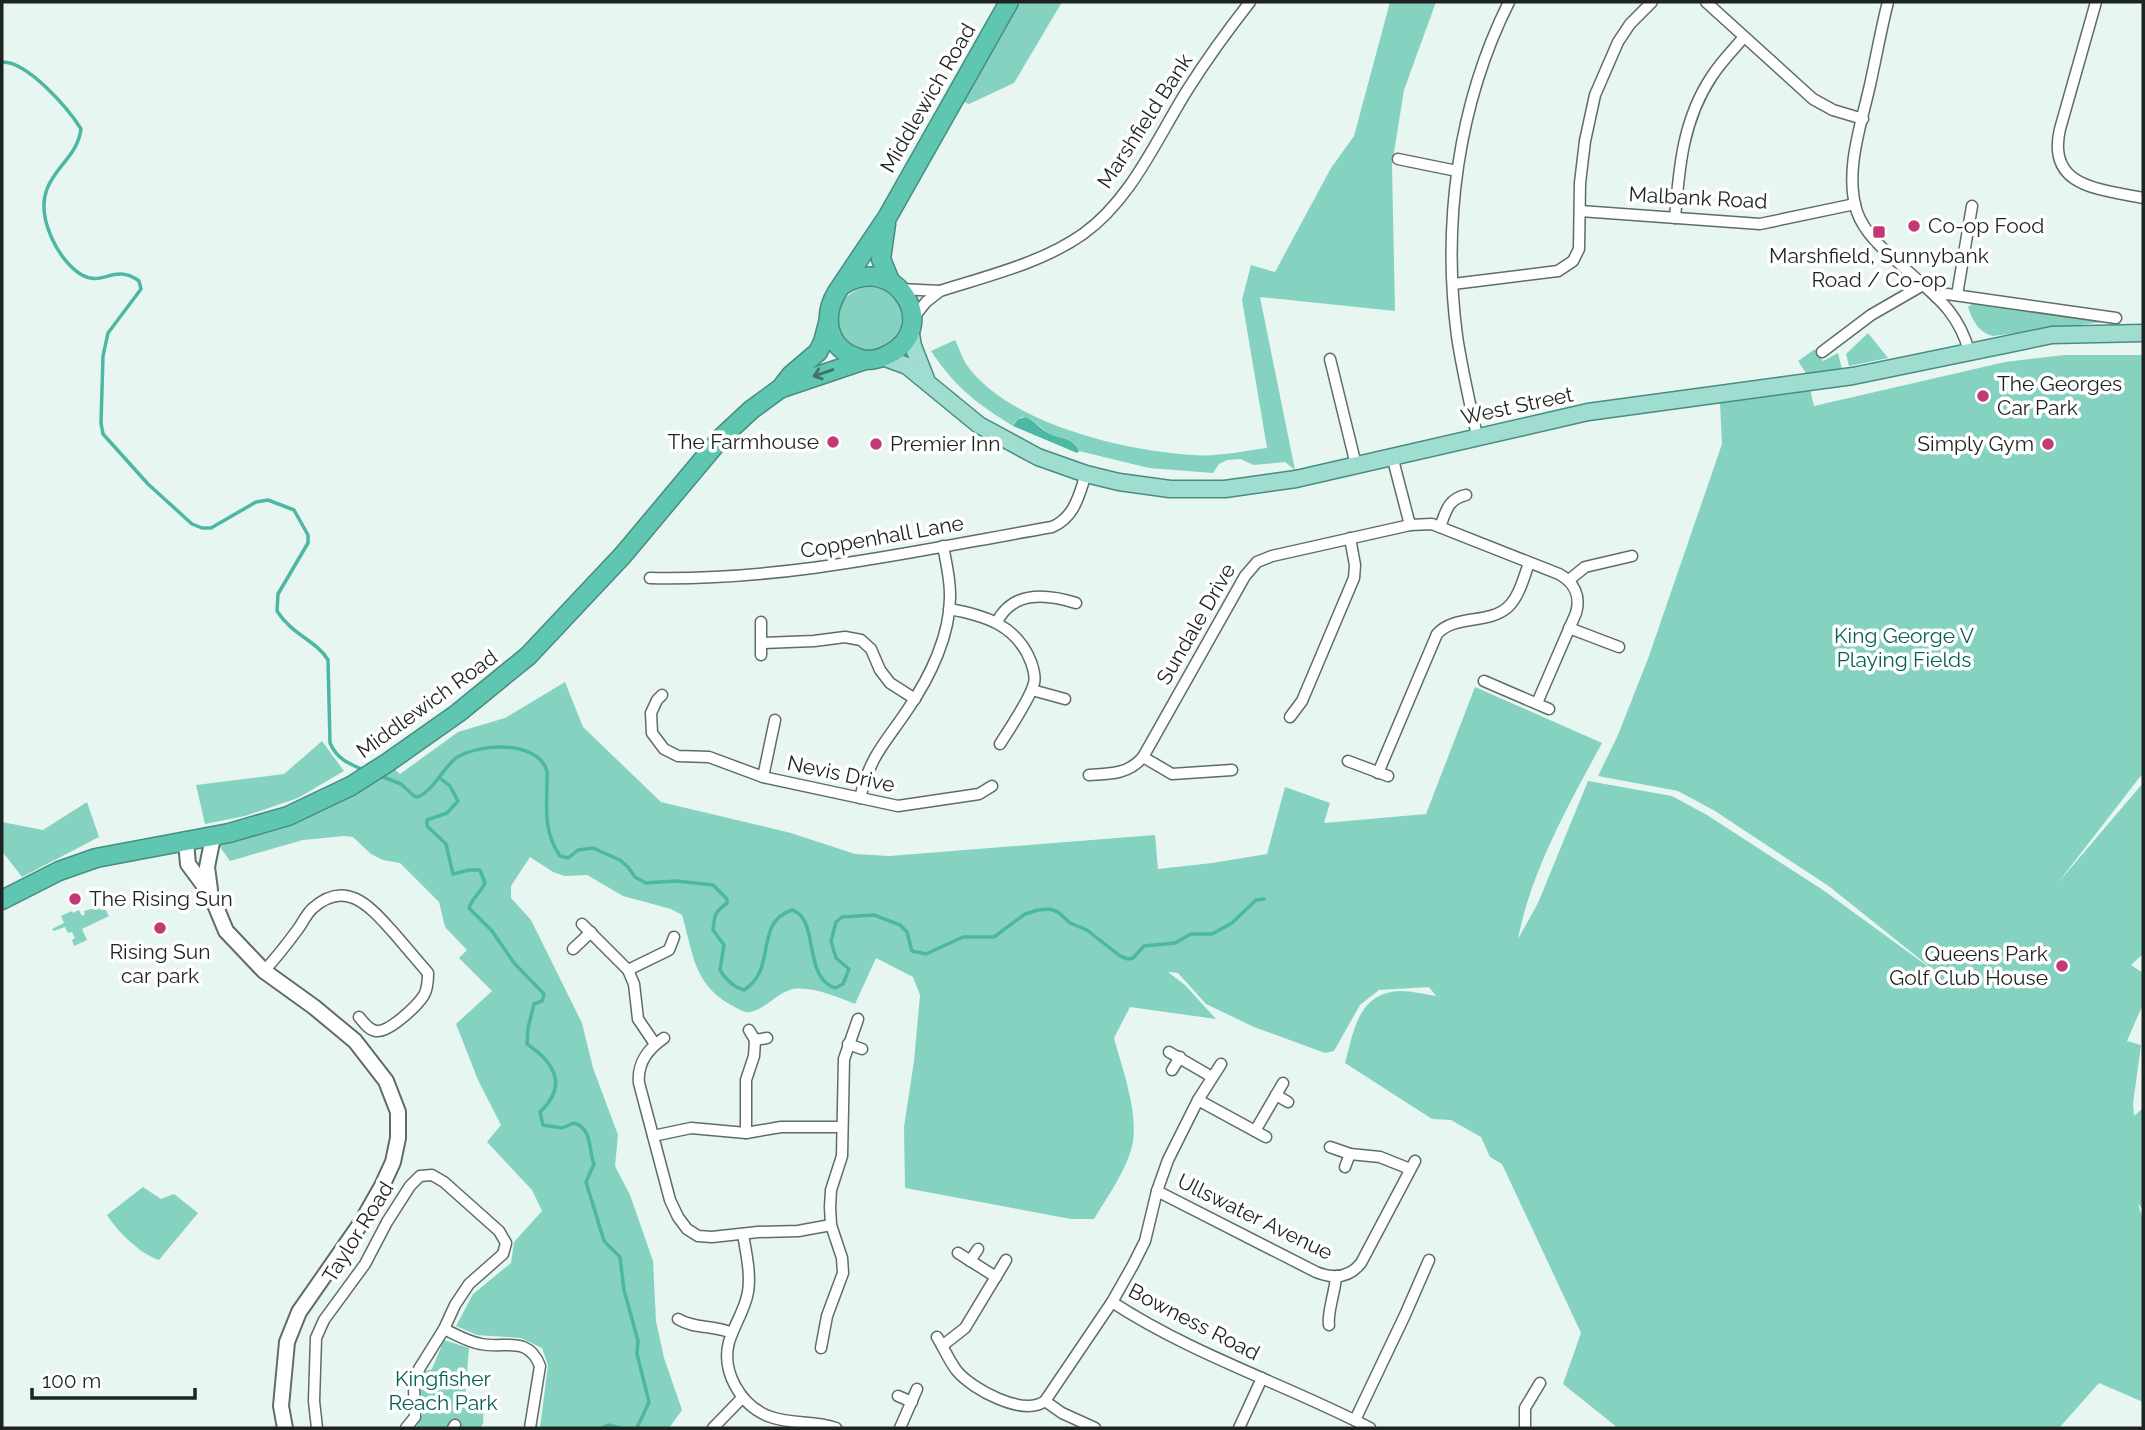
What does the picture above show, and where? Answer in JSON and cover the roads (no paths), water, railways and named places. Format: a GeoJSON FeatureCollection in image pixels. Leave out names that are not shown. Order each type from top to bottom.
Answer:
{"type":"FeatureCollection","features":[{"type":"Feature","properties":{"kind":"highway","name":"Middlewich Road"},"geometry":{"type":"LineString","coordinates":[[841,286],[887,216],[1009,2]]}},
{"type":"Feature","properties":{"kind":"highway","name":"Middlewich Road"},"geometry":{"type":"LineString","coordinates":[[887,216],[881,259],[895,285]]}},
{"type":"Feature","properties":{"kind":"highway"},"geometry":{"type":"LineString","coordinates":[[863,277],[880,277],[895,285],[909,302],[911,324],[904,342],[896,350],[883,357],[865,360],[841,348],[831,335],[828,323],[831,303],[841,286],[863,277]]}},
{"type":"Feature","properties":{"kind":"highway","name":"Middlewich Road"},"geometry":{"type":"LineString","coordinates":[[2,900],[59,871],[96,858],[213,837],[288,816],[351,786],[387,763],[458,713],[528,656],[623,555],[721,438],[751,410],[781,388],[791,375],[817,352],[828,323]]}},
{"type":"Feature","properties":{"kind":"highway","name":"Middlewich Road"},"geometry":{"type":"LineString","coordinates":[[781,388],[865,360]]}},
{"type":"Feature","properties":{"kind":"main road","name":"West Street"},"geometry":{"type":"LineString","coordinates":[[911,324],[913,346],[927,381]]}},
{"type":"Feature","properties":{"kind":"main road","name":"West Street"},"geometry":{"type":"LineString","coordinates":[[883,357],[907,366],[959,410],[997,436],[1038,457],[1086,474],[1142,486],[1225,489],[1271,484],[1477,436],[1630,405],[1853,376],[2052,335],[2143,332]]}},
{"type":"Feature","properties":{"kind":"street","name":"Marshfield Bank"},"geometry":{"type":"LineString","coordinates":[[911,324],[926,302],[940,291],[1054,251],[1083,234],[1103,217],[1128,189],[1189,88],[1250,2]]}},
{"type":"Feature","properties":{"kind":"street"},"geometry":{"type":"LineString","coordinates":[[1477,436],[1457,337],[1452,230],[1457,171],[1467,116],[1494,32],[1509,2]]}},
{"type":"Feature","properties":{"kind":"street"},"geometry":{"type":"LineString","coordinates":[[1453,284],[1564,269],[1573,261],[1579,249],[1580,183],[1585,141],[1599,82],[1630,24],[1653,2]]}},
{"type":"Feature","properties":{"kind":"street"},"geometry":{"type":"LineString","coordinates":[[1706,2],[1813,99],[1833,110],[1863,118]]}},
{"type":"Feature","properties":{"kind":"street"},"geometry":{"type":"LineString","coordinates":[[1888,2],[1853,177],[1855,204],[1867,231],[1936,296],[1961,326],[1969,351]]}},
{"type":"Feature","properties":{"kind":"street"},"geometry":{"type":"LineString","coordinates":[[2096,2],[2060,129],[2058,157],[2066,172],[2081,183],[2143,198]]}},
{"type":"Feature","properties":{"kind":"street"},"geometry":{"type":"LineString","coordinates":[[1675,218],[1681,155],[1688,126],[1712,76],[1744,37]]}},
{"type":"Feature","properties":{"kind":"street"},"geometry":{"type":"LineString","coordinates":[[1398,159],[1457,171]]}},
{"type":"Feature","properties":{"kind":"street","name":"Malbank Road"},"geometry":{"type":"LineString","coordinates":[[1580,211],[1748,224],[1770,223],[1855,204]]}},
{"type":"Feature","properties":{"kind":"street"},"geometry":{"type":"LineString","coordinates":[[1956,295],[1972,206]]}},
{"type":"Feature","properties":{"kind":"street","name":"Marshfield Bank"},"geometry":{"type":"LineString","coordinates":[[895,285],[940,291]]}},
{"type":"Feature","properties":{"kind":"street"},"geometry":{"type":"LineString","coordinates":[[1822,352],[1871,315],[1923,285]]}},
{"type":"Feature","properties":{"kind":"street"},"geometry":{"type":"LineString","coordinates":[[1936,296],[1956,295],[2116,318]]}},
{"type":"Feature","properties":{"kind":"street"},"geometry":{"type":"LineString","coordinates":[[1330,359],[1356,465]]}},
{"type":"Feature","properties":{"kind":"street"},"geometry":{"type":"LineString","coordinates":[[1392,456],[1410,525]]}},
{"type":"Feature","properties":{"kind":"street","name":"Coppenhall Lane"},"geometry":{"type":"LineString","coordinates":[[650,578],[736,577],[800,571],[1052,527],[1061,524],[1071,514],[1086,474]]}},
{"type":"Feature","properties":{"kind":"street"},"geometry":{"type":"LineString","coordinates":[[1440,527],[1451,502],[1466,495]]}},
{"type":"Feature","properties":{"kind":"street","name":"Sundale Drive"},"geometry":{"type":"LineString","coordinates":[[1143,757],[1253,565],[1272,556],[1427,523],[1569,580]]}},
{"type":"Feature","properties":{"kind":"street"},"geometry":{"type":"LineString","coordinates":[[1290,717],[1302,701],[1354,578],[1355,565],[1350,538]]}},
{"type":"Feature","properties":{"kind":"street"},"geometry":{"type":"LineString","coordinates":[[860,798],[871,761],[915,699],[936,656],[949,609],[950,590],[943,546]]}},
{"type":"Feature","properties":{"kind":"street"},"geometry":{"type":"LineString","coordinates":[[1536,703],[1578,604],[1576,591],[1569,580],[1584,567],[1632,555]]}},
{"type":"Feature","properties":{"kind":"street"},"geometry":{"type":"LineString","coordinates":[[1348,761],[1383,774],[1437,634],[1447,626],[1494,615],[1507,608],[1519,590],[1529,563]]}},
{"type":"Feature","properties":{"kind":"street"},"geometry":{"type":"LineString","coordinates":[[997,622],[1010,605],[1034,596],[1055,597],[1076,603]]}},
{"type":"Feature","properties":{"kind":"street"},"geometry":{"type":"LineString","coordinates":[[949,609],[997,622],[1020,641],[1029,657],[1035,677],[1032,690],[1000,744]]}},
{"type":"Feature","properties":{"kind":"street"},"geometry":{"type":"LineString","coordinates":[[761,622],[761,655]]}},
{"type":"Feature","properties":{"kind":"street"},"geometry":{"type":"LineString","coordinates":[[1569,628],[1619,647]]}},
{"type":"Feature","properties":{"kind":"street"},"geometry":{"type":"LineString","coordinates":[[763,643],[845,637],[861,640],[871,649],[880,670],[890,683],[915,699]]}},
{"type":"Feature","properties":{"kind":"street"},"geometry":{"type":"LineString","coordinates":[[1484,681],[1549,709]]}},
{"type":"Feature","properties":{"kind":"street"},"geometry":{"type":"LineString","coordinates":[[1032,690],[1065,699]]}},
{"type":"Feature","properties":{"kind":"street","name":"Nevis Drive"},"geometry":{"type":"LineString","coordinates":[[662,695],[654,706],[650,727],[654,738],[664,749],[678,756],[709,757],[762,777],[889,805],[906,806],[979,794],[992,786]]}},
{"type":"Feature","properties":{"kind":"street","name":"Nevis Drive"},"geometry":{"type":"LineString","coordinates":[[762,777],[775,720]]}},
{"type":"Feature","properties":{"kind":"street"},"geometry":{"type":"LineString","coordinates":[[1089,775],[1122,772],[1143,757],[1172,774],[1232,770]]}},
{"type":"Feature","properties":{"kind":"street"},"geometry":{"type":"LineString","coordinates":[[211,895],[207,867],[213,837]]}},
{"type":"Feature","properties":{"kind":"street"},"geometry":{"type":"LineString","coordinates":[[186,842],[188,864],[211,895],[226,931],[264,971],[355,1041],[385,1079],[398,1112],[398,1138],[393,1162],[382,1186],[347,1244],[299,1312],[287,1342],[281,1406],[285,1428]]}},
{"type":"Feature","properties":{"kind":"street"},"geometry":{"type":"LineString","coordinates":[[264,971],[282,951],[311,909],[334,896],[344,895],[358,899],[371,908],[428,973],[425,993],[414,1007],[387,1030],[377,1032],[359,1017]]}},
{"type":"Feature","properties":{"kind":"street"},"geometry":{"type":"LineString","coordinates":[[582,924],[628,970],[634,984],[638,1019],[655,1044]]}},
{"type":"Feature","properties":{"kind":"street"},"geometry":{"type":"LineString","coordinates":[[573,948],[591,932]]}},
{"type":"Feature","properties":{"kind":"street"},"geometry":{"type":"LineString","coordinates":[[628,970],[666,953],[672,946],[674,937]]}},
{"type":"Feature","properties":{"kind":"street"},"geometry":{"type":"LineString","coordinates":[[821,1348],[827,1316],[843,1273],[842,1258],[831,1224],[830,1196],[842,1156],[843,1069],[848,1044],[858,1019]]}},
{"type":"Feature","properties":{"kind":"street"},"geometry":{"type":"LineString","coordinates":[[746,1133],[747,1080],[754,1056],[755,1040],[749,1030]]}},
{"type":"Feature","properties":{"kind":"street"},"geometry":{"type":"LineString","coordinates":[[664,1038],[646,1055],[638,1075],[670,1200],[682,1224],[692,1233],[705,1237],[798,1231],[831,1224]]}},
{"type":"Feature","properties":{"kind":"street"},"geometry":{"type":"LineString","coordinates":[[755,1040],[767,1038]]}},
{"type":"Feature","properties":{"kind":"street"},"geometry":{"type":"LineString","coordinates":[[848,1044],[862,1049]]}},
{"type":"Feature","properties":{"kind":"street"},"geometry":{"type":"LineString","coordinates":[[1169,1052],[1212,1077]]}},
{"type":"Feature","properties":{"kind":"street"},"geometry":{"type":"LineString","coordinates":[[1172,1070],[1180,1058]]}},
{"type":"Feature","properties":{"kind":"street"},"geometry":{"type":"LineString","coordinates":[[1112,1302],[1145,1241],[1157,1191],[1168,1160],[1198,1100],[1221,1064]]}},
{"type":"Feature","properties":{"kind":"street"},"geometry":{"type":"LineString","coordinates":[[1255,1131],[1283,1083]]}},
{"type":"Feature","properties":{"kind":"street"},"geometry":{"type":"LineString","coordinates":[[1276,1096],[1288,1102]]}},
{"type":"Feature","properties":{"kind":"street"},"geometry":{"type":"LineString","coordinates":[[1198,1100],[1266,1137]]}},
{"type":"Feature","properties":{"kind":"street"},"geometry":{"type":"LineString","coordinates":[[653,1136],[691,1128],[746,1133],[796,1126],[842,1128]]}},
{"type":"Feature","properties":{"kind":"street","name":"Ullswater Avenue"},"geometry":{"type":"LineString","coordinates":[[1157,1191],[1316,1272],[1336,1277],[1350,1273],[1361,1263],[1412,1165],[1380,1157],[1350,1154],[1331,1147]]}},
{"type":"Feature","properties":{"kind":"street"},"geometry":{"type":"LineString","coordinates":[[1345,1167],[1350,1154]]}},
{"type":"Feature","properties":{"kind":"street","name":"Taylor Road"},"geometry":{"type":"LineString","coordinates":[[317,1428],[314,1401],[316,1338],[324,1320],[366,1264],[387,1222],[410,1186],[420,1176],[432,1175],[444,1182],[499,1231],[506,1243],[503,1254],[470,1284],[455,1305],[444,1329],[419,1369],[414,1386],[415,1417],[406,1428]]}},
{"type":"Feature","properties":{"kind":"street"},"geometry":{"type":"LineString","coordinates":[[743,1234],[748,1266],[748,1295],[732,1333],[727,1360],[731,1376],[742,1398],[757,1411],[777,1419],[819,1423],[836,1428]]}},
{"type":"Feature","properties":{"kind":"street"},"geometry":{"type":"LineString","coordinates":[[970,1261],[978,1249]]}},
{"type":"Feature","properties":{"kind":"street"},"geometry":{"type":"LineString","coordinates":[[958,1253],[996,1277]]}},
{"type":"Feature","properties":{"kind":"street"},"geometry":{"type":"LineString","coordinates":[[1006,1260],[965,1328],[939,1342],[957,1371],[982,1390],[1020,1407],[1037,1406],[1045,1402],[1095,1428]]}},
{"type":"Feature","properties":{"kind":"street"},"geometry":{"type":"LineString","coordinates":[[1355,1420],[1429,1260]]}},
{"type":"Feature","properties":{"kind":"street","name":"Ullswater Avenue"},"geometry":{"type":"LineString","coordinates":[[1329,1325],[1328,1316],[1336,1277]]}},
{"type":"Feature","properties":{"kind":"street","name":"Bowness Road"},"geometry":{"type":"LineString","coordinates":[[1045,1402],[1112,1302],[1164,1334],[1369,1428]]}},
{"type":"Feature","properties":{"kind":"street"},"geometry":{"type":"LineString","coordinates":[[678,1320],[732,1333]]}},
{"type":"Feature","properties":{"kind":"street"},"geometry":{"type":"LineString","coordinates":[[444,1329],[481,1344],[521,1345],[537,1358],[540,1366],[530,1428]]}},
{"type":"Feature","properties":{"kind":"street"},"geometry":{"type":"LineString","coordinates":[[1239,1428],[1262,1378]]}},
{"type":"Feature","properties":{"kind":"street"},"geometry":{"type":"LineString","coordinates":[[1525,1428],[1525,1408],[1540,1382]]}},
{"type":"Feature","properties":{"kind":"street"},"geometry":{"type":"LineString","coordinates":[[900,1428],[917,1389]]}},
{"type":"Feature","properties":{"kind":"street"},"geometry":{"type":"LineString","coordinates":[[898,1396],[912,1402]]}},
{"type":"Feature","properties":{"kind":"street"},"geometry":{"type":"LineString","coordinates":[[713,1428],[742,1398]]}},
{"type":"Feature","properties":{"kind":"waterway"},"geometry":{"type":"LineString","coordinates":[[2,62],[12,64],[35,77],[57,98],[81,129],[75,147],[51,181],[44,200],[47,225],[57,249],[73,268],[89,278],[122,274],[139,281],[141,289],[108,333],[103,356],[103,434],[148,484],[192,524],[202,528],[211,528],[256,502],[268,500],[294,510],[308,535],[308,543],[278,594],[277,611],[328,660],[330,743],[340,757],[364,770]]}},
{"type":"Feature","properties":{"kind":"waterway"},"geometry":{"type":"LineString","coordinates":[[378,775],[401,784],[418,797],[429,789],[456,758],[466,753],[507,747],[532,754],[541,761],[547,771],[548,825],[560,856],[568,858],[578,850],[593,848],[620,860],[635,877],[646,883],[676,881],[713,885],[727,899],[727,903],[716,914],[713,930],[724,945],[720,970],[730,983],[744,990],[754,981],[760,970],[773,925],[780,916],[792,910],[801,915],[806,924],[818,972],[825,982],[835,988],[843,984],[849,969],[836,958],[831,941],[836,922],[842,917],[874,915],[900,925],[907,932],[912,951],[926,954],[963,937],[994,937],[1025,914],[1050,909],[1058,912],[1070,923],[1087,930],[1120,956],[1128,959],[1133,958],[1144,946],[1175,943],[1191,934],[1212,934],[1232,923],[1256,900],[1264,899]]}},
{"type":"Feature","properties":{"kind":"waterway"},"geometry":{"type":"LineString","coordinates":[[440,778],[450,786],[458,801],[447,813],[427,820],[427,826],[446,844],[453,874],[480,870],[485,883],[469,908],[492,931],[514,963],[544,994],[542,1001],[534,1004],[527,1044],[551,1067],[556,1084],[549,1102],[540,1112],[543,1125],[562,1128],[574,1123],[584,1130],[589,1140],[594,1164],[586,1182],[604,1241],[620,1257],[624,1290],[638,1341],[637,1354],[649,1402],[637,1428]]}},
{"type":"Feature","properties":{"kind":"waterway"},"geometry":{"type":"LineString","coordinates":[[602,1428],[608,1425],[620,1428]]}},
{"type":"Feature","properties":{"kind":"place","name":"Co-op Food"},"geometry":{"type":"Point","coordinates":[1914,226]}},
{"type":"Feature","properties":{"kind":"place","name":"Marshfield, Sunnybank Road / Co-op"},"geometry":{"type":"Point","coordinates":[1879,232]}},
{"type":"Feature","properties":{"kind":"place","name":"The Georges Car Park"},"geometry":{"type":"Point","coordinates":[1983,396]}},
{"type":"Feature","properties":{"kind":"place","name":"The Farmhouse"},"geometry":{"type":"Point","coordinates":[833,442]}},
{"type":"Feature","properties":{"kind":"place","name":"Premier Inn"},"geometry":{"type":"Point","coordinates":[876,444]}},
{"type":"Feature","properties":{"kind":"place","name":"Simply Gym"},"geometry":{"type":"Point","coordinates":[2048,444]}},
{"type":"Feature","properties":{"kind":"place","name":"The Rising Sun"},"geometry":{"type":"Point","coordinates":[75,899]}},
{"type":"Feature","properties":{"kind":"place","name":"Rising Sun car park"},"geometry":{"type":"Point","coordinates":[160,928]}},
{"type":"Feature","properties":{"kind":"place","name":"Queens Park Golf Club House"},"geometry":{"type":"Point","coordinates":[2062,966]}},
{"type":"Feature","properties":{"kind":"park label","name":"King George V Playing Fields"},"geometry":{"type":"Point","coordinates":[1904,648]}},
{"type":"Feature","properties":{"kind":"park label","name":"Kingfisher Reach Park"},"geometry":{"type":"Point","coordinates":[443,1391]}}]}
